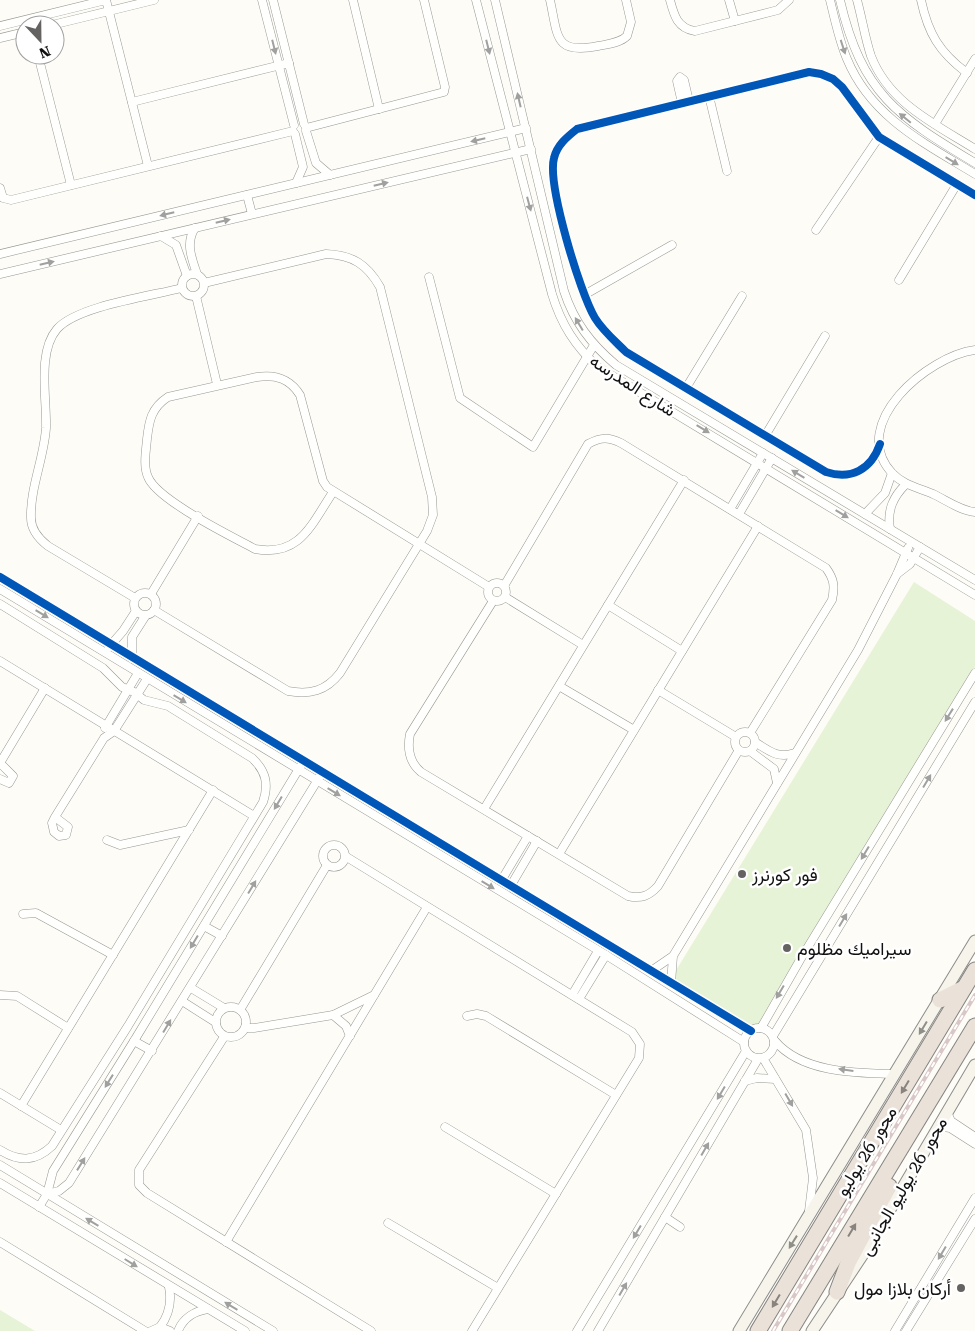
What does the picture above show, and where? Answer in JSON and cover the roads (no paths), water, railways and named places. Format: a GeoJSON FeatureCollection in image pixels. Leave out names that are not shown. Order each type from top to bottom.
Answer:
{"type":"FeatureCollection","features":[{"type":"Feature","properties":{"kind":"highway","name":"محور 26 يوليو"},"geometry":{"type":"LineString","coordinates":[[758,1331],[975,970]]}},
{"type":"Feature","properties":{"kind":"highway"},"geometry":{"type":"LineString","coordinates":[[940,1000],[964,988]]}},
{"type":"Feature","properties":{"kind":"highway","name":"محور 26 يوليو"},"geometry":{"type":"LineString","coordinates":[[790,1331],[975,1026]]}},
{"type":"Feature","properties":{"kind":"highway"},"geometry":{"type":"LineString","coordinates":[[837,1292],[848,1263],[908,1152],[918,1121]]}},
{"type":"Feature","properties":{"kind":"main road"},"geometry":{"type":"LineString","coordinates":[[738,1331],[975,941]]}},
{"type":"Feature","properties":{"kind":"main road","name":"محور 26 يوليو الجانبى"},"geometry":{"type":"LineString","coordinates":[[812,1331],[869,1245],[975,1065]]}},
{"type":"Feature","properties":{"kind":"street"},"geometry":{"type":"LineString","coordinates":[[54,15],[106,0],[148,166]]}},
{"type":"Feature","properties":{"kind":"street"},"geometry":{"type":"LineString","coordinates":[[65,22],[154,0]]}},
{"type":"Feature","properties":{"kind":"street"},"geometry":{"type":"LineString","coordinates":[[262,0],[302,162],[302,173],[296,183]]}},
{"type":"Feature","properties":{"kind":"street"},"geometry":{"type":"LineString","coordinates":[[273,0],[314,159],[322,170],[330,175]]}},
{"type":"Feature","properties":{"kind":"street"},"geometry":{"type":"LineString","coordinates":[[353,0],[380,109]]}},
{"type":"Feature","properties":{"kind":"street"},"geometry":{"type":"LineString","coordinates":[[305,127],[439,94],[445,90],[424,0]]}},
{"type":"Feature","properties":{"kind":"street","name":"شارع المدرسه"},"geometry":{"type":"LineString","coordinates":[[476,0],[509,133],[559,315],[569,334],[587,356],[598,367],[758,462],[975,595]]}},
{"type":"Feature","properties":{"kind":"street","name":"شارع المدرسه"},"geometry":{"type":"LineString","coordinates":[[495,0],[568,303],[579,325],[594,345],[616,365],[975,580]]}},
{"type":"Feature","properties":{"kind":"street"},"geometry":{"type":"LineString","coordinates":[[550,0],[560,40],[569,48],[580,50],[620,42],[627,36],[631,22],[626,0]]}},
{"type":"Feature","properties":{"kind":"street"},"geometry":{"type":"LineString","coordinates":[[670,0],[676,20],[690,30],[701,30],[778,10],[789,0]]}},
{"type":"Feature","properties":{"kind":"street"},"geometry":{"type":"LineString","coordinates":[[729,0],[735,21]]}},
{"type":"Feature","properties":{"kind":"street"},"geometry":{"type":"LineString","coordinates":[[830,0],[846,58],[868,96],[898,126],[975,174]]}},
{"type":"Feature","properties":{"kind":"street"},"geometry":{"type":"LineString","coordinates":[[840,0],[854,48],[865,72],[880,93],[908,121],[975,163]]}},
{"type":"Feature","properties":{"kind":"street"},"geometry":{"type":"LineString","coordinates":[[857,0],[871,55],[884,81],[903,102],[975,149]]}},
{"type":"Feature","properties":{"kind":"street"},"geometry":{"type":"LineString","coordinates":[[921,0],[926,24],[936,42],[950,59],[966,72]]}},
{"type":"Feature","properties":{"kind":"street"},"geometry":{"type":"LineString","coordinates":[[0,26],[15,24]]}},
{"type":"Feature","properties":{"kind":"street"},"geometry":{"type":"LineString","coordinates":[[0,38],[15,34]]}},
{"type":"Feature","properties":{"kind":"street"},"geometry":{"type":"LineString","coordinates":[[627,36],[635,41]]}},
{"type":"Feature","properties":{"kind":"street"},"geometry":{"type":"LineString","coordinates":[[935,124],[975,59]]}},
{"type":"Feature","properties":{"kind":"street"},"geometry":{"type":"LineString","coordinates":[[132,102],[289,63]]}},
{"type":"Feature","properties":{"kind":"street"},"geometry":{"type":"LineString","coordinates":[[41,65],[71,185]]}},
{"type":"Feature","properties":{"kind":"street"},"geometry":{"type":"LineString","coordinates":[[975,194],[879,137],[842,87],[832,79],[821,74],[809,72],[578,129],[559,146],[552,169],[553,181],[574,266],[584,295],[595,317],[609,336],[626,352],[826,472],[848,475],[860,471],[869,465],[880,444],[887,414],[896,398],[908,385],[934,365],[952,356],[975,350]]}},
{"type":"Feature","properties":{"kind":"street"},"geometry":{"type":"LineString","coordinates":[[709,96],[727,171]]}},
{"type":"Feature","properties":{"kind":"street"},"geometry":{"type":"LineString","coordinates":[[0,188],[3,198],[8,200],[294,130],[300,122],[305,127]]}},
{"type":"Feature","properties":{"kind":"street"},"geometry":{"type":"LineString","coordinates":[[294,130],[302,135],[305,127]]}},
{"type":"Feature","properties":{"kind":"street"},"geometry":{"type":"LineString","coordinates":[[0,254],[526,128]]}},
{"type":"Feature","properties":{"kind":"street"},"geometry":{"type":"LineString","coordinates":[[816,230],[879,137]]}},
{"type":"Feature","properties":{"kind":"street"},"geometry":{"type":"LineString","coordinates":[[0,274],[531,149]]}},
{"type":"Feature","properties":{"kind":"street"},"geometry":{"type":"LineString","coordinates":[[302,162],[314,159]]}},
{"type":"Feature","properties":{"kind":"street"},"geometry":{"type":"LineString","coordinates":[[899,280],[957,184]]}},
{"type":"Feature","properties":{"kind":"street"},"geometry":{"type":"LineString","coordinates":[[247,195],[252,214]]}},
{"type":"Feature","properties":{"kind":"street"},"geometry":{"type":"LineString","coordinates":[[194,228],[190,238],[190,248],[197,274],[204,283],[203,290],[196,296],[187,295],[182,288],[182,281],[187,276],[197,274]]}},
{"type":"Feature","properties":{"kind":"street"},"geometry":{"type":"LineString","coordinates":[[161,236],[172,241],[179,251],[187,276]]}},
{"type":"Feature","properties":{"kind":"street"},"geometry":{"type":"LineString","coordinates":[[540,246],[553,243]]}},
{"type":"Feature","properties":{"kind":"street"},"geometry":{"type":"LineString","coordinates":[[584,295],[672,245]]}},
{"type":"Feature","properties":{"kind":"street"},"geometry":{"type":"LineString","coordinates":[[179,251],[190,248]]}},
{"type":"Feature","properties":{"kind":"street"},"geometry":{"type":"LineString","coordinates":[[154,610],[288,691],[300,694],[317,691],[330,684],[340,673],[431,523],[434,506],[380,287],[373,275],[353,258],[341,254],[326,254],[204,283]]}},
{"type":"Feature","properties":{"kind":"street"},"geometry":{"type":"LineString","coordinates":[[429,277],[460,398],[533,447],[594,345]]}},
{"type":"Feature","properties":{"kind":"street"},"geometry":{"type":"LineString","coordinates":[[135,598],[48,546],[39,539],[30,520],[46,429],[47,349],[56,329],[73,316],[182,288]]}},
{"type":"Feature","properties":{"kind":"street"},"geometry":{"type":"LineString","coordinates":[[196,296],[217,384]]}},
{"type":"Feature","properties":{"kind":"street"},"geometry":{"type":"LineString","coordinates":[[686,388],[742,296]]}},
{"type":"Feature","properties":{"kind":"street"},"geometry":{"type":"LineString","coordinates":[[765,436],[825,336]]}},
{"type":"Feature","properties":{"kind":"street"},"geometry":{"type":"LineString","coordinates":[[333,492],[304,536],[294,544],[281,550],[268,551],[254,548],[157,491],[147,476],[145,467],[149,419],[157,406],[168,397],[217,384],[267,375],[283,378],[300,395],[323,481],[333,492],[489,587]]}},
{"type":"Feature","properties":{"kind":"street"},"geometry":{"type":"LineString","coordinates":[[504,586],[588,444],[599,439],[610,438],[684,480],[826,568],[833,577],[835,588],[832,600],[750,733]]}},
{"type":"Feature","properties":{"kind":"street"},"geometry":{"type":"LineString","coordinates":[[880,444],[884,460],[892,473],[906,484],[975,512]]}},
{"type":"Feature","properties":{"kind":"street"},"geometry":{"type":"LineString","coordinates":[[730,509],[764,453]]}},
{"type":"Feature","properties":{"kind":"street"},"geometry":{"type":"LineString","coordinates":[[739,514],[772,458]]}},
{"type":"Feature","properties":{"kind":"street"},"geometry":{"type":"LineString","coordinates":[[865,514],[880,501],[892,473]]}},
{"type":"Feature","properties":{"kind":"street"},"geometry":{"type":"LineString","coordinates":[[484,809],[684,480]]}},
{"type":"Feature","properties":{"kind":"street"},"geometry":{"type":"LineString","coordinates":[[890,529],[890,509],[894,499],[906,484]]}},
{"type":"Feature","properties":{"kind":"street"},"geometry":{"type":"LineString","coordinates":[[151,594],[198,516]]}},
{"type":"Feature","properties":{"kind":"street"},"geometry":{"type":"LineString","coordinates":[[558,854],[758,526]]}},
{"type":"Feature","properties":{"kind":"street"},"geometry":{"type":"LineString","coordinates":[[651,971],[672,956],[858,650],[897,574],[911,542]]}},
{"type":"Feature","properties":{"kind":"street"},"geometry":{"type":"LineString","coordinates":[[897,574],[907,567],[920,547]]}},
{"type":"Feature","properties":{"kind":"street"},"geometry":{"type":"LineString","coordinates":[[0,577],[751,1031]]}},
{"type":"Feature","properties":{"kind":"street"},"geometry":{"type":"LineString","coordinates":[[489,587],[498,583],[504,586],[505,598]]}},
{"type":"Feature","properties":{"kind":"street"},"geometry":{"type":"LineString","coordinates":[[489,587],[488,595],[493,601],[498,602],[505,598]]}},
{"type":"Feature","properties":{"kind":"street"},"geometry":{"type":"LineString","coordinates":[[0,589],[316,782],[606,955],[744,1042]]}},
{"type":"Feature","properties":{"kind":"street"},"geometry":{"type":"LineString","coordinates":[[124,665],[130,664],[132,658],[132,637],[146,615],[154,610],[156,602],[151,594],[142,592],[135,598],[134,607],[136,611],[146,615]]}},
{"type":"Feature","properties":{"kind":"street"},"geometry":{"type":"LineString","coordinates":[[505,598],[583,645]]}},
{"type":"Feature","properties":{"kind":"street"},"geometry":{"type":"LineString","coordinates":[[493,601],[410,734],[408,751],[415,767],[528,836],[628,896],[636,898],[652,892],[739,750]]}},
{"type":"Feature","properties":{"kind":"street"},"geometry":{"type":"LineString","coordinates":[[0,604],[103,668],[117,684],[144,700],[168,706],[252,758],[260,765],[266,783],[266,792],[254,816],[128,1026],[52,1146],[34,1158],[13,1157],[0,1150]]}},
{"type":"Feature","properties":{"kind":"street"},"geometry":{"type":"LineString","coordinates":[[608,604],[682,651]]}},
{"type":"Feature","properties":{"kind":"street"},"geometry":{"type":"LineString","coordinates":[[108,655],[111,645],[136,611]]}},
{"type":"Feature","properties":{"kind":"street"},"geometry":{"type":"LineString","coordinates":[[123,631],[132,637]]}},
{"type":"Feature","properties":{"kind":"street"},"geometry":{"type":"LineString","coordinates":[[0,661],[254,816]]}},
{"type":"Feature","properties":{"kind":"street"},"geometry":{"type":"LineString","coordinates":[[104,738],[105,725],[138,673]]}},
{"type":"Feature","properties":{"kind":"street"},"geometry":{"type":"LineString","coordinates":[[577,1331],[746,1051],[744,1042],[751,1031],[761,1028],[800,960],[975,673]]}},
{"type":"Feature","properties":{"kind":"street"},"geometry":{"type":"LineString","coordinates":[[55,817],[104,738],[114,731],[147,679]]}},
{"type":"Feature","properties":{"kind":"street"},"geometry":{"type":"LineString","coordinates":[[559,686],[634,730]]}},
{"type":"Feature","properties":{"kind":"street"},"geometry":{"type":"LineString","coordinates":[[0,779],[9,783],[13,776],[0,763],[45,688]]}},
{"type":"Feature","properties":{"kind":"street"},"geometry":{"type":"LineString","coordinates":[[658,690],[736,737]]}},
{"type":"Feature","properties":{"kind":"street"},"geometry":{"type":"LineString","coordinates":[[121,700],[130,706]]}},
{"type":"Feature","properties":{"kind":"street"},"geometry":{"type":"LineString","coordinates":[[598,1331],[745,1080],[761,1058],[772,1052],[774,1039],[975,702]]}},
{"type":"Feature","properties":{"kind":"street"},"geometry":{"type":"LineString","coordinates":[[739,750],[735,744],[736,737],[744,731],[750,733],[755,742],[775,754],[782,756],[795,753]]}},
{"type":"Feature","properties":{"kind":"street"},"geometry":{"type":"LineString","coordinates":[[750,751],[755,742]]}},
{"type":"Feature","properties":{"kind":"street"},"geometry":{"type":"LineString","coordinates":[[739,750],[750,751],[769,763],[774,769],[777,783]]}},
{"type":"Feature","properties":{"kind":"street"},"geometry":{"type":"LineString","coordinates":[[769,763],[775,754]]}},
{"type":"Feature","properties":{"kind":"street"},"geometry":{"type":"LineString","coordinates":[[39,1207],[47,1194],[52,1171],[134,1041],[304,762]]}},
{"type":"Feature","properties":{"kind":"street"},"geometry":{"type":"LineString","coordinates":[[47,1194],[59,1191],[69,1183],[152,1052],[322,773]]}},
{"type":"Feature","properties":{"kind":"street"},"geometry":{"type":"LineString","coordinates":[[21,1106],[213,790]]}},
{"type":"Feature","properties":{"kind":"street"},"geometry":{"type":"LineString","coordinates":[[107,840],[120,845],[189,830]]}},
{"type":"Feature","properties":{"kind":"street"},"geometry":{"type":"LineString","coordinates":[[502,881],[528,836]]}},
{"type":"Feature","properties":{"kind":"street"},"geometry":{"type":"LineString","coordinates":[[510,887],[537,841]]}},
{"type":"Feature","properties":{"kind":"street"},"geometry":{"type":"LineString","coordinates":[[327,865],[323,856],[327,847],[338,845],[346,856],[632,1032],[640,1044],[639,1058],[472,1331]]}},
{"type":"Feature","properties":{"kind":"street"},"geometry":{"type":"LineString","coordinates":[[327,865],[338,867],[343,863],[346,856]]}},
{"type":"Feature","properties":{"kind":"street"},"geometry":{"type":"LineString","coordinates":[[240,1010],[327,865]]}},
{"type":"Feature","properties":{"kind":"street"},"geometry":{"type":"LineString","coordinates":[[472,875],[477,867]]}},
{"type":"Feature","properties":{"kind":"street"},"geometry":{"type":"LineString","coordinates":[[539,915],[543,906]]}},
{"type":"Feature","properties":{"kind":"street"},"geometry":{"type":"LineString","coordinates":[[226,1242],[427,907]]}},
{"type":"Feature","properties":{"kind":"street"},"geometry":{"type":"LineString","coordinates":[[23,914],[36,913],[113,955]]}},
{"type":"Feature","properties":{"kind":"street"},"geometry":{"type":"LineString","coordinates":[[204,926],[222,936]]}},
{"type":"Feature","properties":{"kind":"street"},"geometry":{"type":"LineString","coordinates":[[575,997],[598,951]]}},
{"type":"Feature","properties":{"kind":"street"},"geometry":{"type":"LineString","coordinates":[[575,997],[606,955]]}},
{"type":"Feature","properties":{"kind":"street"},"geometry":{"type":"LineString","coordinates":[[671,983],[672,956]]}},
{"type":"Feature","properties":{"kind":"street"},"geometry":{"type":"LineString","coordinates":[[182,1001],[215,1022],[219,1033],[224,1036],[234,1038],[245,1028],[246,1020],[240,1010],[232,1007],[224,1008],[191,988]]}},
{"type":"Feature","properties":{"kind":"street"},"geometry":{"type":"LineString","coordinates":[[191,1006],[199,993]]}},
{"type":"Feature","properties":{"kind":"street"},"geometry":{"type":"LineString","coordinates":[[245,1028],[333,1014],[376,994]]}},
{"type":"Feature","properties":{"kind":"street"},"geometry":{"type":"LineString","coordinates":[[0,995],[17,996],[68,1028]]}},
{"type":"Feature","properties":{"kind":"street"},"geometry":{"type":"LineString","coordinates":[[215,1022],[224,1008]]}},
{"type":"Feature","properties":{"kind":"street"},"geometry":{"type":"LineString","coordinates":[[333,1014],[346,1026],[350,1036]]}},
{"type":"Feature","properties":{"kind":"street"},"geometry":{"type":"LineString","coordinates":[[467,1016],[477,1014],[486,1016],[616,1095]]}},
{"type":"Feature","properties":{"kind":"street"},"geometry":{"type":"LineString","coordinates":[[721,1028],[728,1017]]}},
{"type":"Feature","properties":{"kind":"street"},"geometry":{"type":"LineString","coordinates":[[761,1028],[788,1055],[800,1060],[850,1071],[895,1074]]}},
{"type":"Feature","properties":{"kind":"street"},"geometry":{"type":"LineString","coordinates":[[224,1036],[140,1170],[139,1185],[144,1191],[357,1327],[370,1331]]}},
{"type":"Feature","properties":{"kind":"street"},"geometry":{"type":"LineString","coordinates":[[134,1041],[152,1052]]}},
{"type":"Feature","properties":{"kind":"street"},"geometry":{"type":"LineString","coordinates":[[746,1051],[761,1058],[806,1130],[813,1178],[808,1217]]}},
{"type":"Feature","properties":{"kind":"street"},"geometry":{"type":"LineString","coordinates":[[745,1080],[757,1078],[775,1079]]}},
{"type":"Feature","properties":{"kind":"street"},"geometry":{"type":"LineString","coordinates":[[0,1093],[61,1130]]}},
{"type":"Feature","properties":{"kind":"street"},"geometry":{"type":"LineString","coordinates":[[947,1112],[951,1121],[975,1137]]}},
{"type":"Feature","properties":{"kind":"street"},"geometry":{"type":"LineString","coordinates":[[938,1126],[950,1128],[975,1144]]}},
{"type":"Feature","properties":{"kind":"street"},"geometry":{"type":"LineString","coordinates":[[445,1127],[556,1194]]}},
{"type":"Feature","properties":{"kind":"street"},"geometry":{"type":"LineString","coordinates":[[0,1165],[273,1331]]}},
{"type":"Feature","properties":{"kind":"street"},"geometry":{"type":"LineString","coordinates":[[0,1183],[169,1287],[245,1331]]}},
{"type":"Feature","properties":{"kind":"street"},"geometry":{"type":"LineString","coordinates":[[895,1331],[975,1198]]}},
{"type":"Feature","properties":{"kind":"street"},"geometry":{"type":"LineString","coordinates":[[906,1331],[975,1217],[966,1211]]}},
{"type":"Feature","properties":{"kind":"street"},"geometry":{"type":"LineString","coordinates":[[665,1217],[680,1227]]}},
{"type":"Feature","properties":{"kind":"street"},"geometry":{"type":"LineString","coordinates":[[388,1223],[498,1288]]}},
{"type":"Feature","properties":{"kind":"street"},"geometry":{"type":"LineString","coordinates":[[0,1242],[145,1331]]}},
{"type":"Feature","properties":{"kind":"street"},"geometry":{"type":"LineString","coordinates":[[151,1331],[160,1327],[169,1311],[171,1296],[169,1287]]}},
{"type":"Feature","properties":{"kind":"street"},"geometry":{"type":"LineString","coordinates":[[178,1331],[185,1320],[196,1311],[208,1309]]}},
{"type":"Feature","properties":{"kind":"street"},"geometry":{"type":"LineString","coordinates":[[160,1327],[170,1331]]}},
{"type":"Feature","properties":{"kind":"railway"},"geometry":{"type":"LineString","coordinates":[[773,1331],[975,995]]}},
{"type":"Feature","properties":{"kind":"place","name":"فور كورنرز"},"geometry":{"type":"Point","coordinates":[742,874]}},
{"type":"Feature","properties":{"kind":"place","name":"سيراميك مظلوم"},"geometry":{"type":"Point","coordinates":[787,948]}},
{"type":"Feature","properties":{"kind":"place","name":"أركان بلازا مول"},"geometry":{"type":"Point","coordinates":[961,1288]}}]}
